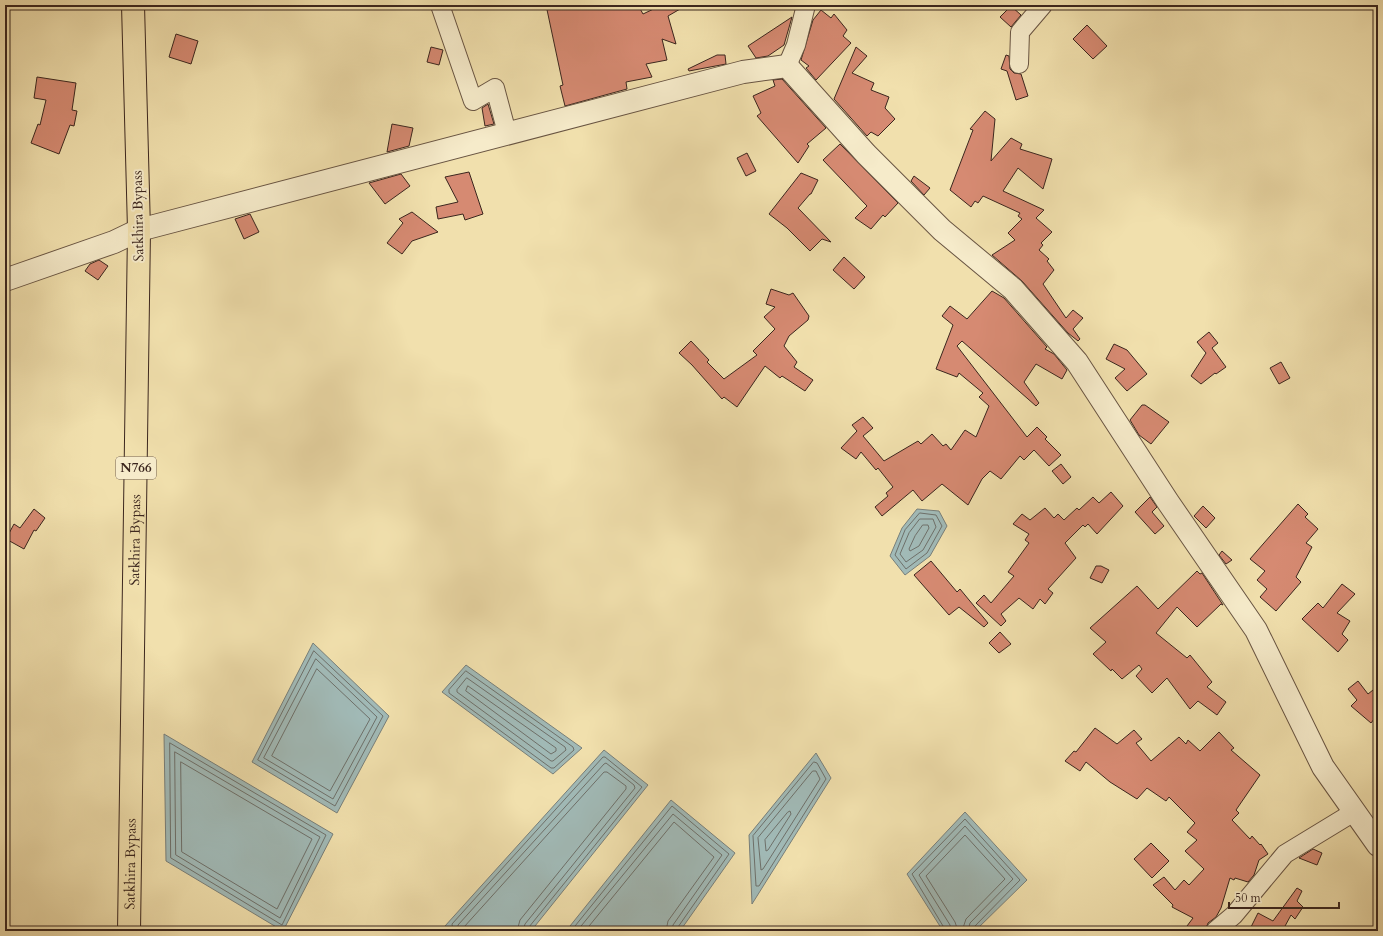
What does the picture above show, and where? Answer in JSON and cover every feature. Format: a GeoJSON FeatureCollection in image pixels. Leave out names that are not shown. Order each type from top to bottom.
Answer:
{"type":"FeatureCollection","features":[{"type":"Feature","properties":{"kind":"highway","name":"Satkhira Bypass"},"geometry":{"type":"LineString","coordinates":[[129,931],[139,230],[133,5]]}},
{"type":"Feature","properties":{"kind":"street"},"geometry":{"type":"LineString","coordinates":[[440,5],[474,100],[494,88],[507,133]]}},
{"type":"Feature","properties":{"kind":"street"},"geometry":{"type":"LineString","coordinates":[[787,66],[796,45],[806,5]]}},
{"type":"Feature","properties":{"kind":"street"},"geometry":{"type":"LineString","coordinates":[[1019,64],[1020,32],[1043,5]]}},
{"type":"Feature","properties":{"kind":"street"},"geometry":{"type":"LineString","coordinates":[[5,280],[114,242],[139,230],[742,72],[787,66]]}},
{"type":"Feature","properties":{"kind":"street"},"geometry":{"type":"LineString","coordinates":[[787,66],[866,154],[937,224],[1013,288],[1077,362],[1168,502],[1256,630],[1323,767],[1378,845]]}},
{"type":"Feature","properties":{"kind":"street"},"geometry":{"type":"LineString","coordinates":[[1215,931],[1234,915],[1285,854],[1354,812]]}},
{"type":"Feature","properties":{"kind":"water"},"geometry":{"type":"Polygon","coordinates":[[[917,509],[939,511],[947,526],[930,556],[905,575],[890,556],[902,528],[917,509]]]}},
{"type":"Feature","properties":{"kind":"water"},"geometry":{"type":"Polygon","coordinates":[[[313,643],[389,716],[337,813],[252,762],[313,643]]]}},
{"type":"Feature","properties":{"kind":"water"},"geometry":{"type":"Polygon","coordinates":[[[466,665],[582,748],[553,774],[442,692],[466,665]]]}},
{"type":"Feature","properties":{"kind":"water"},"geometry":{"type":"Polygon","coordinates":[[[164,734],[333,834],[283,931],[166,861],[164,734]]]}},
{"type":"Feature","properties":{"kind":"water"},"geometry":{"type":"Polygon","coordinates":[[[604,750],[648,785],[531,931],[450,931],[445,926],[604,750]]]}},
{"type":"Feature","properties":{"kind":"water"},"geometry":{"type":"Polygon","coordinates":[[[816,753],[831,778],[752,904],[749,835],[816,753]]]}},
{"type":"Feature","properties":{"kind":"water"},"geometry":{"type":"Polygon","coordinates":[[[671,800],[735,853],[680,931],[566,931],[671,800]]]}},
{"type":"Feature","properties":{"kind":"water"},"geometry":{"type":"Polygon","coordinates":[[[965,812],[1027,880],[975,931],[943,931],[907,874],[965,812]]]}},
{"type":"Feature","properties":{"kind":"building"},"geometry":{"type":"Polygon","coordinates":[[[546,5],[638,5],[643,14],[662,5],[687,5],[668,16],[676,44],[662,39],[667,60],[646,64],[652,77],[626,82],[627,89],[565,106],[560,86],[563,85],[546,5]]]}},
{"type":"Feature","properties":{"kind":"building"},"geometry":{"type":"Polygon","coordinates":[[[1011,6],[1021,15],[1011,27],[1000,17],[1011,6]]]}},
{"type":"Feature","properties":{"kind":"building"},"geometry":{"type":"Polygon","coordinates":[[[821,10],[831,18],[834,14],[847,30],[843,36],[851,43],[816,80],[806,68],[809,66],[801,60],[813,20],[821,10]]]}},
{"type":"Feature","properties":{"kind":"building"},"geometry":{"type":"Polygon","coordinates":[[[792,17],[784,45],[768,56],[756,58],[748,46],[792,17]]]}},
{"type":"Feature","properties":{"kind":"building"},"geometry":{"type":"Polygon","coordinates":[[[1087,25],[1107,46],[1093,59],[1073,39],[1087,25]]]}},
{"type":"Feature","properties":{"kind":"building"},"geometry":{"type":"Polygon","coordinates":[[[176,34],[198,41],[191,64],[169,57],[176,34]]]}},
{"type":"Feature","properties":{"kind":"building"},"geometry":{"type":"Polygon","coordinates":[[[431,47],[443,50],[439,65],[427,62],[431,47]]]}},
{"type":"Feature","properties":{"kind":"building"},"geometry":{"type":"Polygon","coordinates":[[[856,47],[867,56],[852,73],[874,83],[871,90],[889,97],[885,108],[895,119],[878,136],[871,132],[867,136],[834,99],[856,47]]]}},
{"type":"Feature","properties":{"kind":"building"},"geometry":{"type":"Polygon","coordinates":[[[717,55],[725,55],[726,64],[689,71],[688,69],[717,55]]]}},
{"type":"Feature","properties":{"kind":"building"},"geometry":{"type":"Polygon","coordinates":[[[1006,55],[1009,56],[1010,69],[1014,73],[1021,74],[1028,96],[1016,100],[1007,71],[1001,69],[1006,55]]]}},
{"type":"Feature","properties":{"kind":"building"},"geometry":{"type":"Polygon","coordinates":[[[37,77],[76,83],[72,110],[77,111],[74,126],[70,125],[59,154],[31,143],[38,124],[40,125],[46,100],[34,98],[37,77]]]}},
{"type":"Feature","properties":{"kind":"building"},"geometry":{"type":"Polygon","coordinates":[[[782,79],[826,128],[807,144],[809,146],[798,163],[757,116],[761,113],[753,96],[775,86],[773,80],[782,79]]]}},
{"type":"Feature","properties":{"kind":"building"},"geometry":{"type":"Polygon","coordinates":[[[488,104],[494,124],[485,126],[482,108],[488,104]]]}},
{"type":"Feature","properties":{"kind":"building"},"geometry":{"type":"Polygon","coordinates":[[[985,111],[995,119],[991,161],[1011,138],[1022,144],[1020,149],[1052,159],[1043,189],[1018,168],[1003,191],[1044,210],[1036,218],[1052,232],[1041,243],[1043,245],[1039,250],[1049,259],[1047,261],[1054,270],[1043,284],[1066,318],[1073,310],[1083,318],[1073,329],[1080,339],[1078,341],[1068,333],[1022,281],[992,255],[1015,240],[1008,233],[1022,219],[1018,216],[1020,213],[983,196],[978,203],[975,201],[971,207],[950,190],[973,130],[970,129],[985,111]]]}},
{"type":"Feature","properties":{"kind":"building"},"geometry":{"type":"Polygon","coordinates":[[[392,124],[413,128],[409,146],[387,152],[392,124]]]}},
{"type":"Feature","properties":{"kind":"building"},"geometry":{"type":"Polygon","coordinates":[[[840,144],[898,203],[885,217],[883,215],[871,229],[855,218],[867,206],[823,160],[840,144]]]}},
{"type":"Feature","properties":{"kind":"building"},"geometry":{"type":"Polygon","coordinates":[[[747,153],[756,171],[746,176],[737,158],[747,153]]]}},
{"type":"Feature","properties":{"kind":"building"},"geometry":{"type":"Polygon","coordinates":[[[469,172],[483,214],[465,220],[463,214],[438,219],[436,207],[458,202],[445,177],[469,172]]]}},
{"type":"Feature","properties":{"kind":"building"},"geometry":{"type":"Polygon","coordinates":[[[801,173],[818,180],[811,194],[798,208],[831,242],[822,239],[810,251],[787,228],[769,214],[801,173]]]}},
{"type":"Feature","properties":{"kind":"building"},"geometry":{"type":"Polygon","coordinates":[[[401,174],[410,186],[385,204],[369,183],[401,174]]]}},
{"type":"Feature","properties":{"kind":"building"},"geometry":{"type":"Polygon","coordinates":[[[914,176],[930,188],[924,195],[911,181],[914,176]]]}},
{"type":"Feature","properties":{"kind":"building"},"geometry":{"type":"Polygon","coordinates":[[[412,212],[438,232],[412,241],[402,254],[387,243],[403,223],[399,219],[412,212]]]}},
{"type":"Feature","properties":{"kind":"building"},"geometry":{"type":"Polygon","coordinates":[[[250,214],[259,232],[244,239],[235,219],[250,214]]]}},
{"type":"Feature","properties":{"kind":"building"},"geometry":{"type":"Polygon","coordinates":[[[844,257],[865,277],[854,289],[833,270],[844,257]]]}},
{"type":"Feature","properties":{"kind":"building"},"geometry":{"type":"Polygon","coordinates":[[[99,260],[108,266],[98,280],[85,271],[90,264],[99,260]]]}},
{"type":"Feature","properties":{"kind":"building"},"geometry":{"type":"Polygon","coordinates":[[[771,289],[789,295],[793,293],[809,316],[808,320],[789,336],[784,346],[797,362],[794,367],[813,380],[805,391],[782,376],[780,378],[765,366],[737,407],[724,397],[722,399],[692,365],[679,353],[691,341],[709,360],[707,362],[724,379],[757,355],[753,351],[775,329],[764,317],[775,307],[766,304],[771,289]]]}},
{"type":"Feature","properties":{"kind":"building"},"geometry":{"type":"Polygon","coordinates":[[[992,291],[1004,298],[1047,347],[1045,349],[1054,354],[1067,370],[1062,379],[1036,364],[1024,382],[1039,403],[1036,406],[962,341],[957,346],[1027,437],[1037,427],[1047,437],[1045,439],[1061,455],[1049,466],[1034,450],[1024,460],[1020,456],[1001,479],[990,471],[982,479],[968,505],[942,484],[922,501],[913,490],[882,516],[875,507],[888,496],[886,493],[893,487],[878,468],[876,470],[861,452],[856,459],[841,448],[857,431],[852,425],[863,417],[873,428],[863,436],[884,461],[918,441],[921,444],[932,434],[943,446],[946,444],[951,450],[965,430],[976,437],[989,406],[979,397],[983,393],[959,373],[957,377],[936,369],[953,325],[942,316],[950,306],[967,319],[992,291]]]}},
{"type":"Feature","properties":{"kind":"building"},"geometry":{"type":"Polygon","coordinates":[[[1209,332],[1218,343],[1212,348],[1226,367],[1216,374],[1215,373],[1201,384],[1191,376],[1206,353],[1197,342],[1209,332]]]}},
{"type":"Feature","properties":{"kind":"building"},"geometry":{"type":"Polygon","coordinates":[[[1114,344],[1127,350],[1147,374],[1127,391],[1115,378],[1125,369],[1106,359],[1114,344]]]}},
{"type":"Feature","properties":{"kind":"building"},"geometry":{"type":"Polygon","coordinates":[[[1281,362],[1290,378],[1279,384],[1270,368],[1281,362]]]}},
{"type":"Feature","properties":{"kind":"building"},"geometry":{"type":"Polygon","coordinates":[[[1142,405],[1145,405],[1169,422],[1151,444],[1139,435],[1130,420],[1142,405]]]}},
{"type":"Feature","properties":{"kind":"building"},"geometry":{"type":"Polygon","coordinates":[[[1061,464],[1071,477],[1063,484],[1052,471],[1061,464]]]}},
{"type":"Feature","properties":{"kind":"building"},"geometry":{"type":"Polygon","coordinates":[[[1111,492],[1123,506],[1097,534],[1088,524],[1085,527],[1083,525],[1065,543],[1076,558],[1048,589],[1053,593],[1045,604],[1040,599],[1033,609],[1019,598],[1001,614],[1006,621],[1001,626],[976,603],[984,595],[991,603],[1014,576],[1008,572],[1029,543],[1025,540],[1029,534],[1013,524],[1022,514],[1030,520],[1045,508],[1054,518],[1058,514],[1064,520],[1077,508],[1079,510],[1093,497],[1099,503],[1111,492]]]}},
{"type":"Feature","properties":{"kind":"building"},"geometry":{"type":"Polygon","coordinates":[[[1150,497],[1157,507],[1152,512],[1164,526],[1155,534],[1135,512],[1150,497]]]}},
{"type":"Feature","properties":{"kind":"building"},"geometry":{"type":"Polygon","coordinates":[[[1298,504],[1308,514],[1305,517],[1318,529],[1306,543],[1312,547],[1296,577],[1301,582],[1276,611],[1260,597],[1267,589],[1257,580],[1265,571],[1250,559],[1298,504]]]}},
{"type":"Feature","properties":{"kind":"building"},"geometry":{"type":"Polygon","coordinates":[[[1203,506],[1215,518],[1206,528],[1194,516],[1203,506]]]}},
{"type":"Feature","properties":{"kind":"building"},"geometry":{"type":"Polygon","coordinates":[[[34,509],[45,518],[36,531],[34,530],[24,549],[6,539],[14,524],[20,528],[34,509]]]}},
{"type":"Feature","properties":{"kind":"building"},"geometry":{"type":"Polygon","coordinates":[[[1222,551],[1232,560],[1226,564],[1219,555],[1222,551]]]}},
{"type":"Feature","properties":{"kind":"building"},"geometry":{"type":"Polygon","coordinates":[[[931,561],[957,592],[960,589],[988,623],[984,627],[959,607],[949,615],[914,575],[931,561]]]}},
{"type":"Feature","properties":{"kind":"building"},"geometry":{"type":"Polygon","coordinates":[[[1096,566],[1101,566],[1109,570],[1102,583],[1090,578],[1096,566]]]}},
{"type":"Feature","properties":{"kind":"building"},"geometry":{"type":"Polygon","coordinates":[[[1197,571],[1200,574],[1202,573],[1223,605],[1221,604],[1197,627],[1177,607],[1156,633],[1187,658],[1190,655],[1212,682],[1207,687],[1226,702],[1217,715],[1198,701],[1190,709],[1167,678],[1152,693],[1136,676],[1142,669],[1139,665],[1122,679],[1093,654],[1106,642],[1090,628],[1137,586],[1158,609],[1197,571]]]}},
{"type":"Feature","properties":{"kind":"building"},"geometry":{"type":"Polygon","coordinates":[[[1342,584],[1355,594],[1337,613],[1350,621],[1342,634],[1348,640],[1338,652],[1302,619],[1318,603],[1323,608],[1342,584]]]}},
{"type":"Feature","properties":{"kind":"building"},"geometry":{"type":"Polygon","coordinates":[[[1000,632],[1011,644],[999,653],[989,643],[1000,632]]]}},
{"type":"Feature","properties":{"kind":"building"},"geometry":{"type":"Polygon","coordinates":[[[1358,681],[1368,694],[1378,686],[1378,714],[1371,723],[1351,706],[1357,700],[1348,689],[1358,681]]]}},
{"type":"Feature","properties":{"kind":"building"},"geometry":{"type":"Polygon","coordinates":[[[1095,728],[1117,744],[1134,730],[1142,739],[1136,743],[1151,761],[1179,737],[1186,744],[1188,740],[1200,751],[1219,732],[1234,748],[1231,750],[1260,775],[1236,810],[1239,813],[1232,820],[1250,839],[1252,836],[1260,845],[1261,844],[1268,854],[1259,860],[1254,875],[1248,882],[1230,878],[1221,908],[1216,917],[1208,923],[1205,931],[1195,931],[1187,926],[1193,918],[1172,907],[1173,905],[1153,885],[1164,877],[1175,890],[1184,880],[1189,885],[1204,869],[1185,851],[1197,840],[1187,832],[1195,823],[1169,797],[1166,801],[1147,788],[1137,799],[1110,782],[1086,762],[1080,771],[1065,761],[1074,751],[1076,752],[1095,728]]]}},
{"type":"Feature","properties":{"kind":"building"},"geometry":{"type":"Polygon","coordinates":[[[1151,843],[1169,861],[1152,878],[1134,859],[1151,843]]]}},
{"type":"Feature","properties":{"kind":"building"},"geometry":{"type":"Polygon","coordinates":[[[1313,849],[1322,853],[1317,865],[1299,858],[1313,849]]]}},
{"type":"Feature","properties":{"kind":"building"},"geometry":{"type":"Polygon","coordinates":[[[1297,888],[1302,891],[1297,901],[1303,907],[1295,919],[1291,915],[1284,928],[1290,931],[1249,931],[1258,913],[1273,921],[1297,888]]]}}]}
